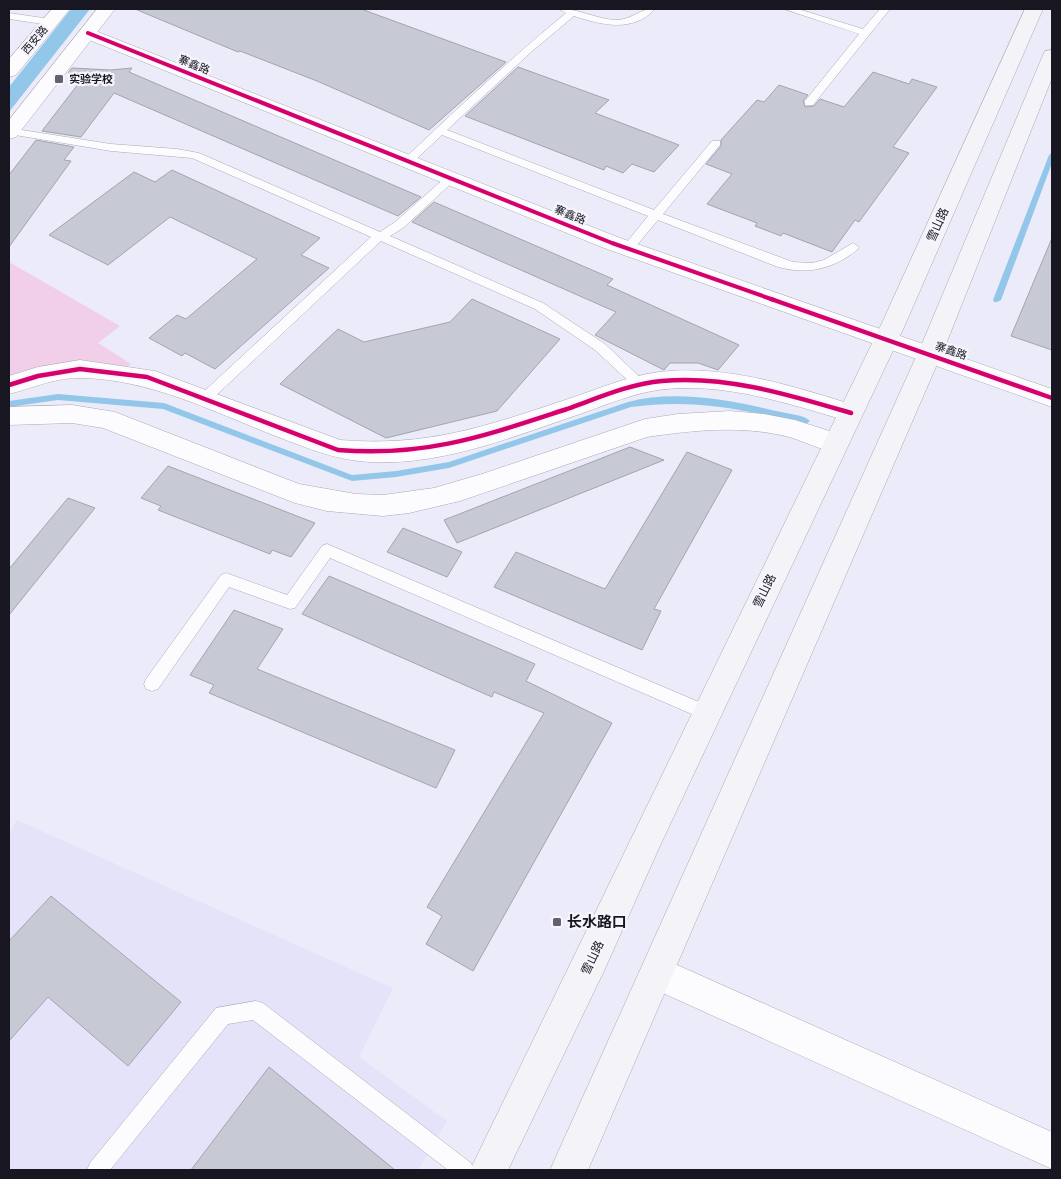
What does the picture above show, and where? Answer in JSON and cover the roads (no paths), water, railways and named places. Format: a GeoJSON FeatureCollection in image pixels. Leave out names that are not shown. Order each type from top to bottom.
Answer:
{"type":"FeatureCollection","features":[{"type":"Feature","properties":{"kind":"main road","name":"雪山路"},"geometry":{"type":"LineString","coordinates":[[489,1170],[592,959],[886,339],[1034,9]]}},
{"type":"Feature","properties":{"kind":"main road"},"geometry":{"type":"LineString","coordinates":[[569,1170],[929,354],[1052,55]]}},
{"type":"Feature","properties":{"kind":"street"},"geometry":{"type":"LineString","coordinates":[[10,132],[106,9]]}},
{"type":"Feature","properties":{"kind":"street","name":"西安路"},"geometry":{"type":"LineString","coordinates":[[9,70],[55,15]]}},
{"type":"Feature","properties":{"kind":"street","name":"寨鑫路"},"geometry":{"type":"LineString","coordinates":[[88,33],[628,248],[1052,398]]}},
{"type":"Feature","properties":{"kind":"street"},"geometry":{"type":"LineString","coordinates":[[9,385],[38,376],[80,369],[147,378],[338,450],[391,454],[432,450],[460,444],[641,385],[674,380],[703,380],[790,395],[851,413]]}},
{"type":"Feature","properties":{"kind":"street"},"geometry":{"type":"LineString","coordinates":[[9,416],[72,414],[106,419],[295,492],[322,500],[378,506],[409,504],[446,497],[645,428],[675,423],[707,421],[760,423],[780,426],[836,443]]}},
{"type":"Feature","properties":{"kind":"street"},"geometry":{"type":"LineString","coordinates":[[657,973],[1052,1151]]}},
{"type":"Feature","properties":{"kind":"lane"},"geometry":{"type":"LineString","coordinates":[[408,161],[568,11],[616,24],[637,20],[650,9]]}},
{"type":"Feature","properties":{"kind":"lane"},"geometry":{"type":"LineString","coordinates":[[789,9],[865,33]]}},
{"type":"Feature","properties":{"kind":"lane"},"geometry":{"type":"LineString","coordinates":[[809,102],[885,9]]}},
{"type":"Feature","properties":{"kind":"lane"},"geometry":{"type":"LineString","coordinates":[[9,16],[55,15]]}},
{"type":"Feature","properties":{"kind":"lane"},"geometry":{"type":"LineString","coordinates":[[440,131],[782,264],[796,267],[828,264],[836,261],[853,247]]}},
{"type":"Feature","properties":{"kind":"lane"},"geometry":{"type":"LineString","coordinates":[[10,132],[100,147],[131,150],[169,150],[195,154],[539,306],[600,347],[641,385]]}},
{"type":"Feature","properties":{"kind":"lane"},"geometry":{"type":"LineString","coordinates":[[628,248],[716,143]]}},
{"type":"Feature","properties":{"kind":"lane"},"geometry":{"type":"LineString","coordinates":[[204,399],[381,236],[399,225],[450,178]]}},
{"type":"Feature","properties":{"kind":"lane"},"geometry":{"type":"LineString","coordinates":[[152,684],[226,579],[290,603],[327,550],[707,713]]}},
{"type":"Feature","properties":{"kind":"lane"},"geometry":{"type":"LineString","coordinates":[[97,1170],[223,1015],[256,1010],[464,1170]]}},
{"type":"Feature","properties":{"kind":"water"},"geometry":{"type":"Polygon","coordinates":[[[71,9],[90,9],[9,112],[9,87],[71,9]]]}},
{"type":"Feature","properties":{"kind":"waterway"},"geometry":{"type":"LineString","coordinates":[[997,300],[1052,155]]}},
{"type":"Feature","properties":{"kind":"waterway"},"geometry":{"type":"LineString","coordinates":[[9,404],[58,397],[164,406],[352,478],[396,474],[449,465],[631,404],[654,401],[676,400],[719,403],[806,421]]}},
{"type":"Feature","properties":{"kind":"place","name":"实验学校"},"geometry":{"type":"Point","coordinates":[59,79]}},
{"type":"Feature","properties":{"kind":"place","name":"长水路口"},"geometry":{"type":"Point","coordinates":[557,922]}}]}
